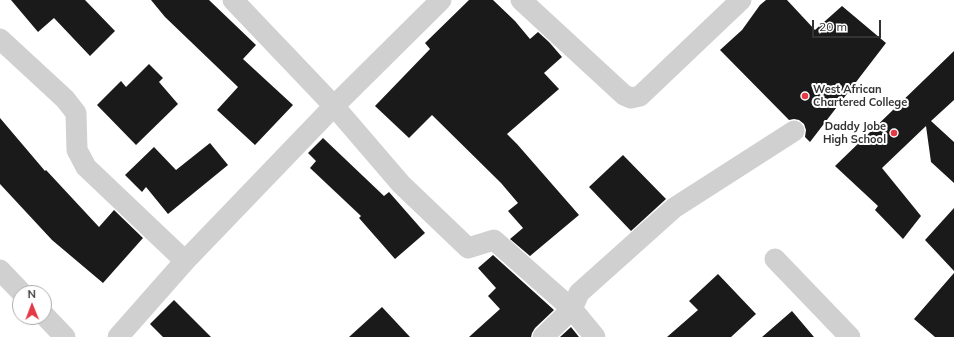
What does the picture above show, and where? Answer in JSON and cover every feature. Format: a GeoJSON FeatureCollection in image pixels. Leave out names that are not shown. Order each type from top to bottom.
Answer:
{"type":"FeatureCollection","features":[{"type":"Feature","properties":{"kind":"street"},"geometry":{"type":"LineString","coordinates":[[233,0],[334,106],[401,184],[468,248],[494,240],[572,309],[595,337]]}},
{"type":"Feature","properties":{"kind":"street"},"geometry":{"type":"LineString","coordinates":[[118,337],[185,261],[334,106],[441,0]]}},
{"type":"Feature","properties":{"kind":"street"},"geometry":{"type":"LineString","coordinates":[[521,0],[624,95],[631,98],[640,96],[741,0]]}},
{"type":"Feature","properties":{"kind":"street"},"geometry":{"type":"LineString","coordinates":[[0,39],[66,99],[76,113],[77,150],[86,167],[185,261]]}},
{"type":"Feature","properties":{"kind":"street"},"geometry":{"type":"LineString","coordinates":[[543,337],[572,309],[579,293],[674,208],[794,131]]}},
{"type":"Feature","properties":{"kind":"street"},"geometry":{"type":"LineString","coordinates":[[775,259],[850,337]]}},
{"type":"Feature","properties":{"kind":"street"},"geometry":{"type":"LineString","coordinates":[[0,270],[14,285]]}},
{"type":"Feature","properties":{"kind":"street"},"geometry":{"type":"LineString","coordinates":[[52,324],[65,337]]}},
{"type":"Feature","properties":{"kind":"building"},"geometry":{"type":"Polygon","coordinates":[[[11,0],[85,0],[115,31],[90,56],[54,18],[38,32],[11,0]]]}},
{"type":"Feature","properties":{"kind":"building"},"geometry":{"type":"Polygon","coordinates":[[[151,0],[209,0],[256,45],[243,59],[293,105],[255,145],[217,110],[238,87],[165,17],[151,0]]]}},
{"type":"Feature","properties":{"kind":"building"},"geometry":{"type":"Polygon","coordinates":[[[469,0],[493,0],[515,21],[530,39],[538,32],[562,57],[544,73],[559,89],[507,134],[579,215],[530,256],[510,239],[523,228],[508,211],[518,203],[501,183],[432,115],[409,138],[375,106],[430,49],[425,43],[469,0]]]}},
{"type":"Feature","properties":{"kind":"building","name":"West African Chartered College"},"geometry":{"type":"Polygon","coordinates":[[[766,0],[787,0],[815,30],[842,6],[886,43],[810,142],[805,137],[806,130],[804,124],[799,120],[789,120],[720,50],[742,30],[760,5],[766,0]]]}},
{"type":"Feature","properties":{"kind":"building"},"geometry":{"type":"Polygon","coordinates":[[[954,51],[954,100],[931,121],[954,142],[954,183],[931,162],[926,126],[882,168],[921,216],[903,239],[875,210],[878,206],[835,166],[954,51]]]}},
{"type":"Feature","properties":{"kind":"building"},"geometry":{"type":"Polygon","coordinates":[[[149,64],[163,78],[159,82],[178,104],[136,145],[97,105],[121,81],[126,87],[149,64]]]}},
{"type":"Feature","properties":{"kind":"building"},"geometry":{"type":"Polygon","coordinates":[[[0,118],[45,171],[46,170],[99,227],[114,210],[143,238],[103,283],[52,240],[0,184],[0,118]]]}},
{"type":"Feature","properties":{"kind":"building"},"geometry":{"type":"Polygon","coordinates":[[[323,138],[384,196],[389,192],[425,233],[395,259],[359,218],[361,216],[310,168],[316,161],[308,153],[323,138]]]}},
{"type":"Feature","properties":{"kind":"building"},"geometry":{"type":"Polygon","coordinates":[[[210,143],[228,165],[168,214],[146,187],[142,192],[125,175],[154,147],[176,170],[210,143]]]}},
{"type":"Feature","properties":{"kind":"building"},"geometry":{"type":"Polygon","coordinates":[[[623,155],[666,199],[631,231],[589,187],[623,155]]]}},
{"type":"Feature","properties":{"kind":"building"},"geometry":{"type":"Polygon","coordinates":[[[954,208],[954,271],[925,240],[954,208]]]}},
{"type":"Feature","properties":{"kind":"building"},"geometry":{"type":"Polygon","coordinates":[[[493,255],[554,310],[535,328],[531,337],[469,337],[500,309],[488,296],[496,288],[478,268],[493,255]]]}},
{"type":"Feature","properties":{"kind":"building"},"geometry":{"type":"Polygon","coordinates":[[[954,273],[954,337],[935,337],[914,319],[954,273]]]}},
{"type":"Feature","properties":{"kind":"building"},"geometry":{"type":"Polygon","coordinates":[[[718,274],[756,314],[731,337],[667,337],[698,310],[689,301],[718,274]]]}},
{"type":"Feature","properties":{"kind":"building"},"geometry":{"type":"Polygon","coordinates":[[[174,300],[211,337],[163,337],[150,324],[174,300]]]}},
{"type":"Feature","properties":{"kind":"building"},"geometry":{"type":"Polygon","coordinates":[[[382,307],[410,337],[349,337],[382,307]]]}},
{"type":"Feature","properties":{"kind":"building"},"geometry":{"type":"Polygon","coordinates":[[[792,311],[814,337],[762,337],[792,311]]]}},
{"type":"Feature","properties":{"kind":"building"},"geometry":{"type":"Polygon","coordinates":[[[571,327],[579,337],[560,337],[571,327]]]}},
{"type":"Feature","properties":{"kind":"place","name":"West African Chartered College"},"geometry":{"type":"Point","coordinates":[805,96]}},
{"type":"Feature","properties":{"kind":"place","name":"Daddy Jobe High School"},"geometry":{"type":"Point","coordinates":[894,133]}}]}
